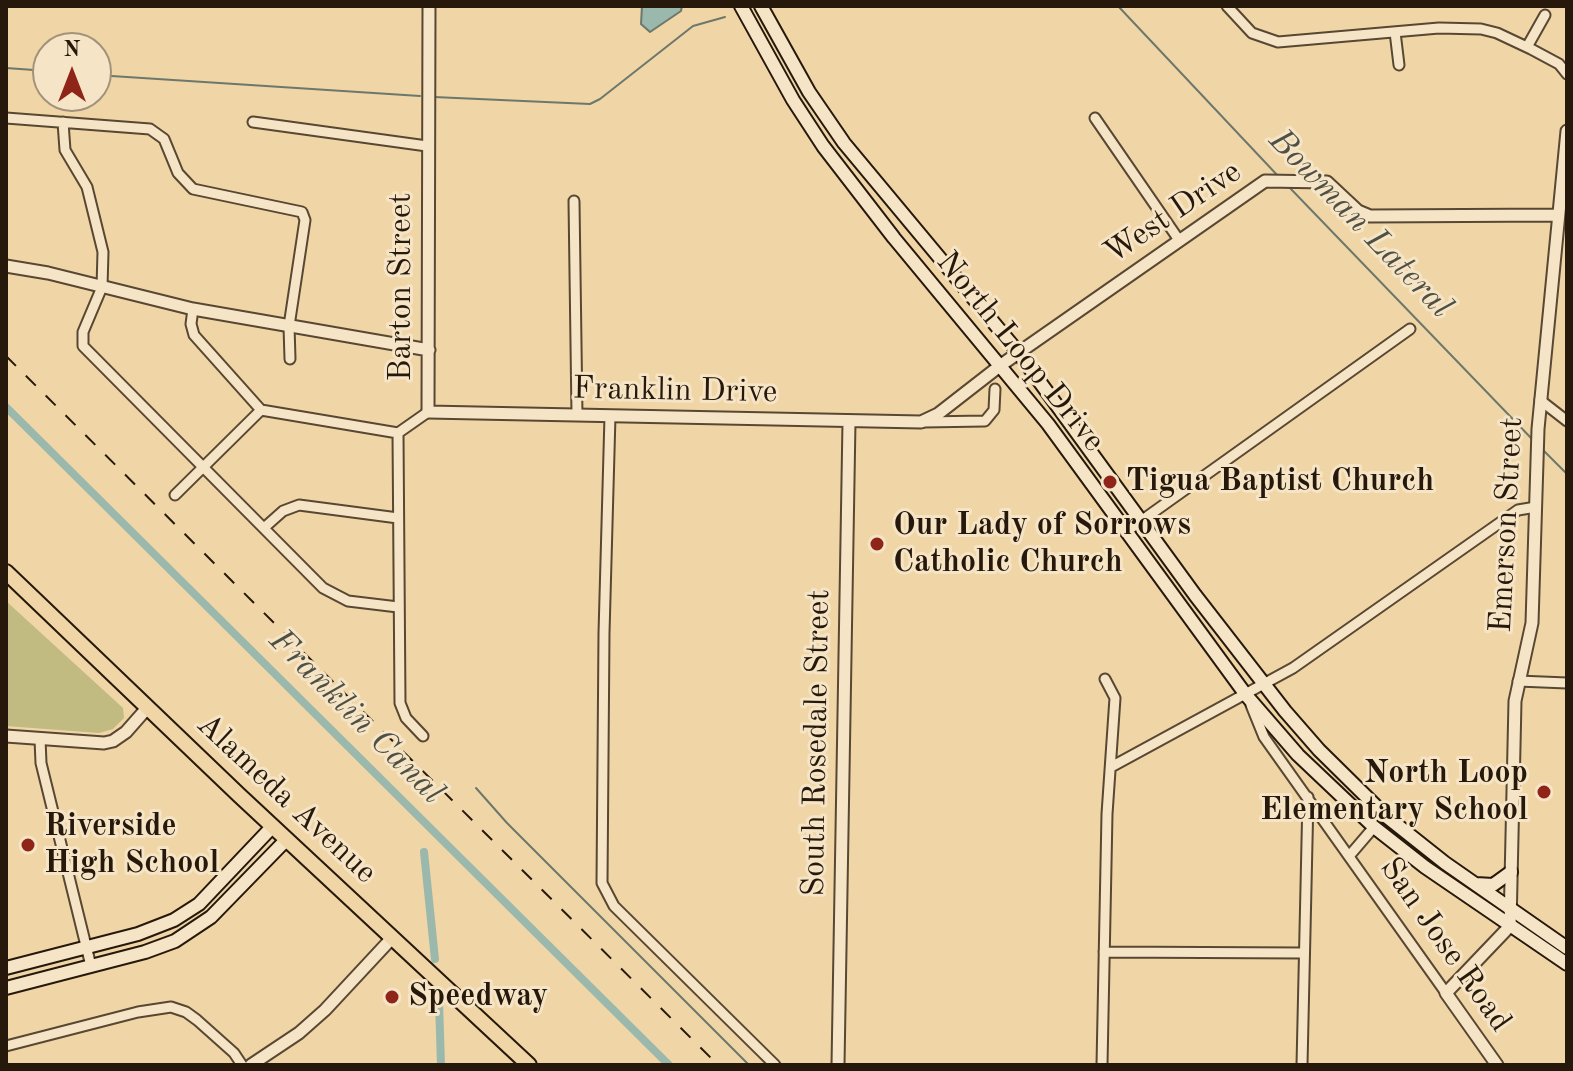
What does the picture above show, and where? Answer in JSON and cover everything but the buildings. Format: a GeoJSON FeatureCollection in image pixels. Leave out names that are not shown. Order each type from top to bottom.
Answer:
{"type":"FeatureCollection","features":[{"type":"Feature","properties":{"kind":"main road","name":"North Loop Drive"},"geometry":{"type":"LineString","coordinates":[[741,6],[793,100],[823,146],[1001,365],[1246,695],[1298,755],[1374,827],[1425,867],[1567,964]]}},
{"type":"Feature","properties":{"kind":"main road","name":"North Loop Drive"},"geometry":{"type":"LineString","coordinates":[[761,6],[809,92],[844,143],[1018,352],[1233,645],[1319,750],[1387,817],[1509,909],[1567,948]]}},
{"type":"Feature","properties":{"kind":"main road"},"geometry":{"type":"LineString","coordinates":[[793,100],[809,92]]}},
{"type":"Feature","properties":{"kind":"main road","name":"Alameda Avenue"},"geometry":{"type":"LineString","coordinates":[[6,572],[529,1065]]}},
{"type":"Feature","properties":{"kind":"main road"},"geometry":{"type":"LineString","coordinates":[[6,968],[162,927],[199,904],[273,826]]}},
{"type":"Feature","properties":{"kind":"main road"},"geometry":{"type":"LineString","coordinates":[[6,988],[157,949],[194,930],[232,897],[287,839]]}},
{"type":"Feature","properties":{"kind":"main road"},"geometry":{"type":"LineString","coordinates":[[1476,884],[1493,885],[1511,872]]}},
{"type":"Feature","properties":{"kind":"street","name":"Barton Street"},"geometry":{"type":"LineString","coordinates":[[398,433],[428,412],[429,6]]}},
{"type":"Feature","properties":{"kind":"street"},"geometry":{"type":"LineString","coordinates":[[1227,6],[1252,33],[1278,42],[1439,28],[1481,29],[1527,47],[1559,64],[1567,74]]}},
{"type":"Feature","properties":{"kind":"street"},"geometry":{"type":"LineString","coordinates":[[1527,47],[1545,15]]}},
{"type":"Feature","properties":{"kind":"street"},"geometry":{"type":"LineString","coordinates":[[1395,32],[1399,65]]}},
{"type":"Feature","properties":{"kind":"street"},"geometry":{"type":"LineString","coordinates":[[6,118],[150,129],[164,139],[178,173],[193,189],[302,212],[305,220],[289,326],[290,359]]}},
{"type":"Feature","properties":{"kind":"street"},"geometry":{"type":"LineString","coordinates":[[1095,118],[1179,240]]}},
{"type":"Feature","properties":{"kind":"street"},"geometry":{"type":"LineString","coordinates":[[63,122],[65,150],[87,187],[103,252],[102,287],[83,332],[83,346],[329,593],[348,601],[398,607]]}},
{"type":"Feature","properties":{"kind":"street"},"geometry":{"type":"LineString","coordinates":[[253,122],[427,146]]}},
{"type":"Feature","properties":{"kind":"street","name":"Emerson Street"},"geometry":{"type":"LineString","coordinates":[[1510,926],[1515,701],[1532,623],[1540,400],[1567,131]]}},
{"type":"Feature","properties":{"kind":"street","name":"West Drive"},"geometry":{"type":"LineString","coordinates":[[1018,352],[1257,185],[1275,180],[1327,182],[1358,211],[1370,216],[1558,215]]}},
{"type":"Feature","properties":{"kind":"street"},"geometry":{"type":"LineString","coordinates":[[574,201],[577,415]]}},
{"type":"Feature","properties":{"kind":"street"},"geometry":{"type":"LineString","coordinates":[[6,266],[193,309],[429,350]]}},
{"type":"Feature","properties":{"kind":"street"},"geometry":{"type":"LineString","coordinates":[[193,309],[191,324],[194,335],[261,410],[398,433],[400,703],[406,718],[423,736]]}},
{"type":"Feature","properties":{"kind":"street"},"geometry":{"type":"LineString","coordinates":[[1127,531],[1410,329]]}},
{"type":"Feature","properties":{"kind":"street"},"geometry":{"type":"LineString","coordinates":[[921,422],[938,414],[1018,352]]}},
{"type":"Feature","properties":{"kind":"street","name":"Franklin Drive"},"geometry":{"type":"LineString","coordinates":[[428,412],[849,422],[985,421],[994,410],[995,389]]}},
{"type":"Feature","properties":{"kind":"street"},"geometry":{"type":"LineString","coordinates":[[1540,400],[1567,421]]}},
{"type":"Feature","properties":{"kind":"street"},"geometry":{"type":"LineString","coordinates":[[175,495],[261,410]]}},
{"type":"Feature","properties":{"kind":"street"},"geometry":{"type":"LineString","coordinates":[[610,416],[602,883],[614,906],[775,1065]]}},
{"type":"Feature","properties":{"kind":"street","name":"South Rosedale Street"},"geometry":{"type":"LineString","coordinates":[[838,1065],[849,422]]}},
{"type":"Feature","properties":{"kind":"street"},"geometry":{"type":"LineString","coordinates":[[265,527],[283,511],[299,505],[398,518]]}},
{"type":"Feature","properties":{"kind":"street"},"geometry":{"type":"LineString","coordinates":[[1111,767],[1293,668],[1518,510],[1536,507]]}},
{"type":"Feature","properties":{"kind":"street"},"geometry":{"type":"LineString","coordinates":[[1102,1065],[1107,814],[1115,695],[1105,679]]}},
{"type":"Feature","properties":{"kind":"street"},"geometry":{"type":"LineString","coordinates":[[1518,681],[1567,683]]}},
{"type":"Feature","properties":{"kind":"street","name":"San Jose Road"},"geometry":{"type":"LineString","coordinates":[[1246,695],[1264,737],[1497,1065]]}},
{"type":"Feature","properties":{"kind":"street"},"geometry":{"type":"LineString","coordinates":[[6,736],[113,741],[126,732],[148,707]]}},
{"type":"Feature","properties":{"kind":"street"},"geometry":{"type":"LineString","coordinates":[[40,739],[41,763],[91,966]]}},
{"type":"Feature","properties":{"kind":"street"},"geometry":{"type":"LineString","coordinates":[[1302,1065],[1308,797]]}},
{"type":"Feature","properties":{"kind":"street"},"geometry":{"type":"LineString","coordinates":[[1350,855],[1374,827]]}},
{"type":"Feature","properties":{"kind":"street"},"geometry":{"type":"LineString","coordinates":[[1446,993],[1510,926]]}},
{"type":"Feature","properties":{"kind":"street"},"geometry":{"type":"LineString","coordinates":[[251,1065],[281,1047],[325,1010],[392,938]]}},
{"type":"Feature","properties":{"kind":"street"},"geometry":{"type":"LineString","coordinates":[[1104,952],[1303,953]]}},
{"type":"Feature","properties":{"kind":"street"},"geometry":{"type":"LineString","coordinates":[[6,1046],[138,1012],[171,1007],[197,1020],[234,1053],[242,1065]]}},
{"type":"Feature","properties":{"kind":"shaded area"},"geometry":{"type":"Polygon","coordinates":[[[642,6],[682,6],[681,11],[650,32],[641,24],[642,6]]]}},
{"type":"Feature","properties":{"kind":"shaded area"},"geometry":{"type":"Polygon","coordinates":[[[6,601],[123,708],[124,718],[113,729],[99,733],[6,726],[6,601]]]}},
{"type":"Feature","properties":{"kind":"waterway"},"geometry":{"type":"LineString","coordinates":[[799,7],[808,6]]}},
{"type":"Feature","properties":{"kind":"waterway","name":"Bowman Lateral"},"geometry":{"type":"LineString","coordinates":[[1118,6],[1279,177]]}},
{"type":"Feature","properties":{"kind":"waterway"},"geometry":{"type":"LineString","coordinates":[[434,97],[590,104],[693,26],[725,17]]}},
{"type":"Feature","properties":{"kind":"waterway"},"geometry":{"type":"LineString","coordinates":[[6,68],[32,70]]}},
{"type":"Feature","properties":{"kind":"waterway"},"geometry":{"type":"LineString","coordinates":[[112,76],[420,96]]}},
{"type":"Feature","properties":{"kind":"waterway","name":"Bowman Lateral"},"geometry":{"type":"LineString","coordinates":[[1289,187],[1532,439]]}},
{"type":"Feature","properties":{"kind":"waterway","name":"Franklin Canal"},"geometry":{"type":"LineString","coordinates":[[6,407],[669,1065]]}},
{"type":"Feature","properties":{"kind":"waterway","name":"Bowman Lateral"},"geometry":{"type":"LineString","coordinates":[[1542,449],[1567,474]]}},
{"type":"Feature","properties":{"kind":"waterway"},"geometry":{"type":"LineString","coordinates":[[476,788],[507,823],[749,1065]]}},
{"type":"Feature","properties":{"kind":"waterway"},"geometry":{"type":"LineString","coordinates":[[424,852],[435,959]]}},
{"type":"Feature","properties":{"kind":"waterway"},"geometry":{"type":"LineString","coordinates":[[439,1001],[441,1065]]}},
{"type":"Feature","properties":{"kind":"railway"},"geometry":{"type":"LineString","coordinates":[[6,356],[718,1065]]}},
{"type":"Feature","properties":{"kind":"place","name":"Tigua Baptist Church"},"geometry":{"type":"Point","coordinates":[1110,482]}},
{"type":"Feature","properties":{"kind":"place","name":"Our Lady of Sorrows Catholic Church"},"geometry":{"type":"Point","coordinates":[877,544]}},
{"type":"Feature","properties":{"kind":"place","name":"North Loop Elementary School"},"geometry":{"type":"Point","coordinates":[1544,792]}},
{"type":"Feature","properties":{"kind":"place","name":"Riverside High School"},"geometry":{"type":"Point","coordinates":[28,845]}},
{"type":"Feature","properties":{"kind":"place","name":"Speedway"},"geometry":{"type":"Point","coordinates":[392,997]}}]}
